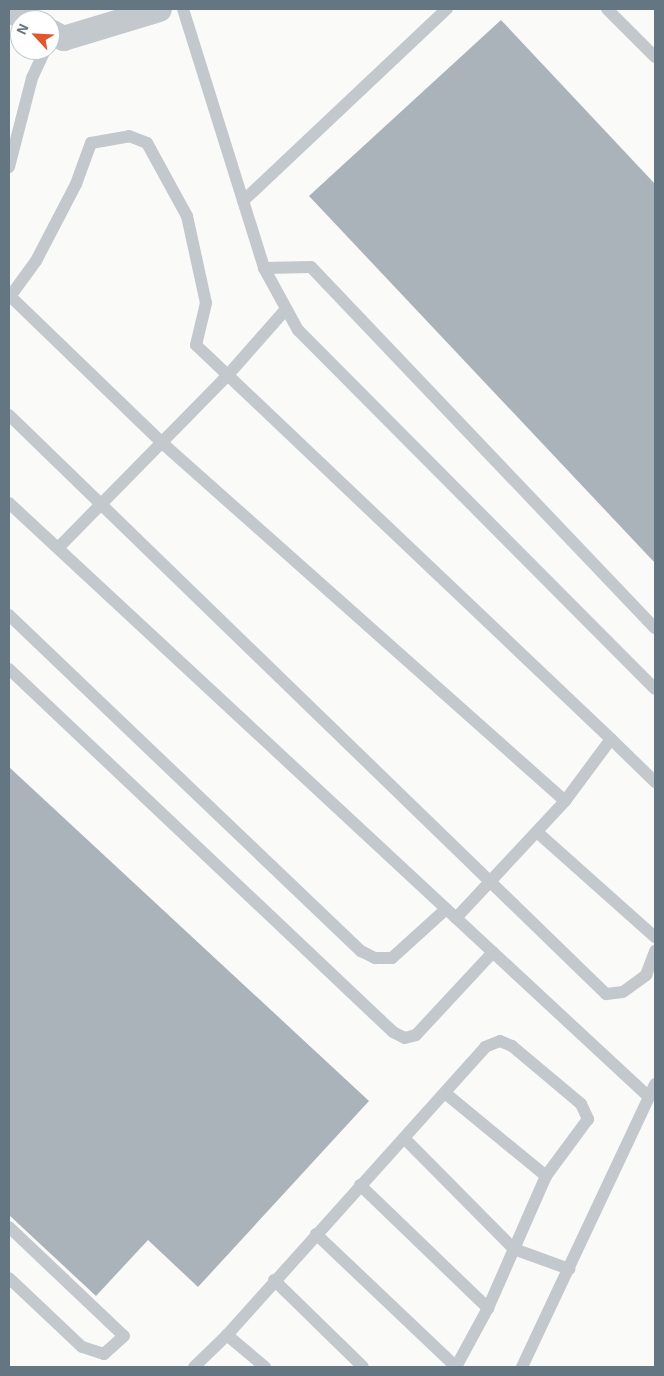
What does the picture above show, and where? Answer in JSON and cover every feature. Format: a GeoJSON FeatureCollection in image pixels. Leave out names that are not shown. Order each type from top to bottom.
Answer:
{"type":"FeatureCollection","features":[{"type":"Feature","properties":{"kind":"street"},"geometry":{"type":"LineString","coordinates":[[60,38],[159,9]]}},
{"type":"Feature","properties":{"kind":"lane"},"geometry":{"type":"LineString","coordinates":[[183,9],[264,268],[298,330],[655,689]]}},
{"type":"Feature","properties":{"kind":"lane"},"geometry":{"type":"LineString","coordinates":[[243,201],[447,9]]}},
{"type":"Feature","properties":{"kind":"lane"},"geometry":{"type":"LineString","coordinates":[[607,9],[655,57]]}},
{"type":"Feature","properties":{"kind":"lane"},"geometry":{"type":"LineString","coordinates":[[9,167],[32,78],[40,60]]}},
{"type":"Feature","properties":{"kind":"lane"},"geometry":{"type":"LineString","coordinates":[[565,801],[160,441],[10,297],[36,261],[76,184],[91,143],[129,136],[147,143],[187,216],[206,304],[196,345],[655,782]]}},
{"type":"Feature","properties":{"kind":"lane"},"geometry":{"type":"LineString","coordinates":[[264,268],[311,267],[655,628]]}},
{"type":"Feature","properties":{"kind":"lane"},"geometry":{"type":"LineString","coordinates":[[58,548],[104,505],[160,441],[227,376],[286,309]]}},
{"type":"Feature","properties":{"kind":"lane"},"geometry":{"type":"LineString","coordinates":[[9,415],[491,879],[606,994],[623,992],[646,975],[655,951]]}},
{"type":"Feature","properties":{"kind":"lane"},"geometry":{"type":"LineString","coordinates":[[11,511],[58,548],[649,1097]]}},
{"type":"Feature","properties":{"kind":"lane"},"geometry":{"type":"LineString","coordinates":[[9,615],[361,951],[375,958],[392,958],[451,913],[491,879],[565,801],[611,739]]}},
{"type":"Feature","properties":{"kind":"lane"},"geometry":{"type":"LineString","coordinates":[[9,669],[393,1032],[405,1038],[416,1035],[493,952]]}},
{"type":"Feature","properties":{"kind":"lane"},"geometry":{"type":"LineString","coordinates":[[537,832],[655,937]]}},
{"type":"Feature","properties":{"kind":"lane"},"geometry":{"type":"LineString","coordinates":[[194,1367],[227,1335],[274,1280],[316,1234],[404,1138],[446,1093],[485,1047],[500,1041],[512,1046],[581,1104],[588,1119],[546,1176],[488,1308],[456,1367],[316,1234]]}},
{"type":"Feature","properties":{"kind":"lane"},"geometry":{"type":"LineString","coordinates":[[522,1367],[655,1084]]}},
{"type":"Feature","properties":{"kind":"lane"},"geometry":{"type":"LineString","coordinates":[[446,1093],[546,1176]]}},
{"type":"Feature","properties":{"kind":"lane"},"geometry":{"type":"LineString","coordinates":[[404,1138],[514,1249],[569,1269]]}},
{"type":"Feature","properties":{"kind":"lane"},"geometry":{"type":"LineString","coordinates":[[360,1186],[488,1308]]}},
{"type":"Feature","properties":{"kind":"lane"},"geometry":{"type":"LineString","coordinates":[[9,1227],[124,1336],[104,1354],[82,1347],[9,1278]]}},
{"type":"Feature","properties":{"kind":"lane"},"geometry":{"type":"LineString","coordinates":[[274,1280],[363,1367]]}},
{"type":"Feature","properties":{"kind":"lane"},"geometry":{"type":"LineString","coordinates":[[227,1335],[265,1367]]}},
{"type":"Feature","properties":{"kind":"building"},"geometry":{"type":"Polygon","coordinates":[[[501,20],[655,184],[655,563],[309,196],[501,20]]]}},
{"type":"Feature","properties":{"kind":"building"},"geometry":{"type":"Polygon","coordinates":[[[9,767],[369,1101],[198,1287],[148,1240],[96,1296],[9,1215],[9,767]]]}}]}
